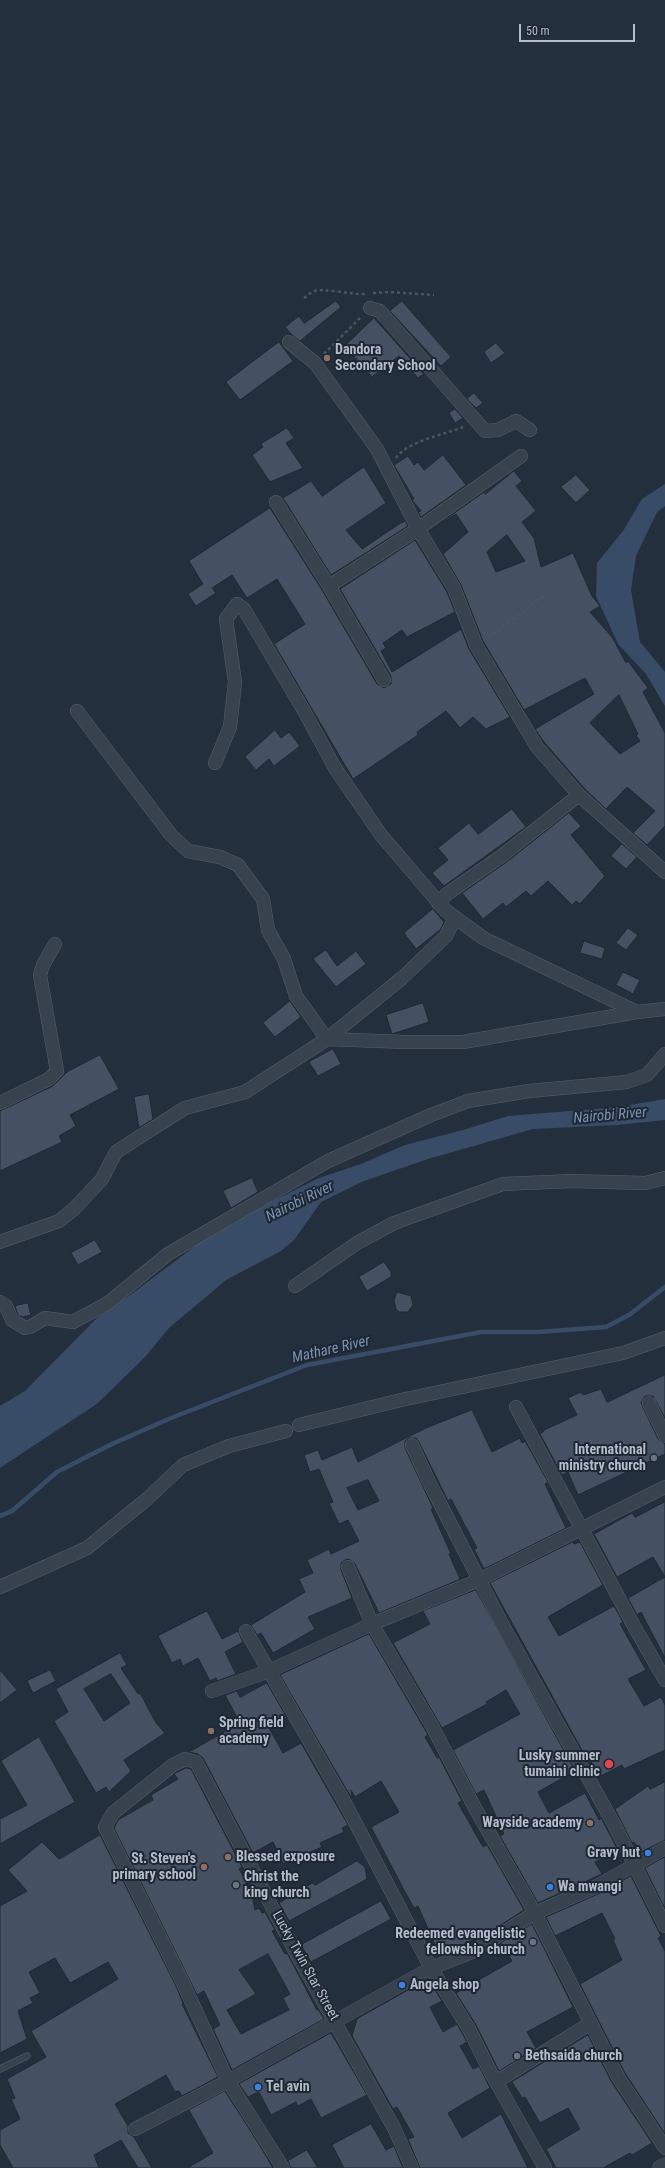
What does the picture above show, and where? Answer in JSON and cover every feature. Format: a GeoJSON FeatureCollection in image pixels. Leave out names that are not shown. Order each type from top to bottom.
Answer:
{"type":"FeatureCollection","features":[{"type":"Feature","properties":{"kind":"street"},"geometry":{"type":"LineString","coordinates":[[370,308],[380,311],[485,431],[498,430],[516,421],[521,422],[530,430]]}},
{"type":"Feature","properties":{"kind":"street"},"geometry":{"type":"LineString","coordinates":[[290,342],[315,363],[353,413],[377,450],[418,529],[454,588],[476,645],[537,747],[579,795],[665,872]]}},
{"type":"Feature","properties":{"kind":"street"},"geometry":{"type":"LineString","coordinates":[[329,586],[418,529],[521,456]]}},
{"type":"Feature","properties":{"kind":"street"},"geometry":{"type":"LineString","coordinates":[[276,502],[329,586],[384,680]]}},
{"type":"Feature","properties":{"kind":"street"},"geometry":{"type":"LineString","coordinates":[[215,763],[230,727],[235,682],[226,620],[237,604],[244,609],[303,709],[335,768],[381,835],[438,904],[483,938],[637,1012]]}},
{"type":"Feature","properties":{"kind":"street"},"geometry":{"type":"LineString","coordinates":[[77,711],[171,835],[188,851],[220,857],[238,865],[263,899],[268,930],[284,959],[296,996],[327,1039]]}},
{"type":"Feature","properties":{"kind":"street"},"geometry":{"type":"LineString","coordinates":[[438,904],[447,894],[503,855],[579,795]]}},
{"type":"Feature","properties":{"kind":"street"},"geometry":{"type":"LineString","coordinates":[[0,1242],[59,1220],[74,1208],[102,1179],[116,1152],[185,1108],[245,1092],[327,1039],[374,1002],[424,957],[446,936],[455,918]]}},
{"type":"Feature","properties":{"kind":"street"},"geometry":{"type":"LineString","coordinates":[[0,1103],[49,1079],[57,1071],[40,975],[43,965],[55,944]]}},
{"type":"Feature","properties":{"kind":"street"},"geometry":{"type":"LineString","coordinates":[[327,1039],[405,1042],[463,1042],[637,1012],[665,1009]]}},
{"type":"Feature","properties":{"kind":"street"},"geometry":{"type":"LineString","coordinates":[[0,1302],[6,1306],[12,1320],[25,1328],[30,1327],[46,1318],[73,1322],[108,1303],[168,1254],[335,1158],[468,1101],[529,1091],[627,1082],[647,1074],[665,1054]]}},
{"type":"Feature","properties":{"kind":"street"},"geometry":{"type":"LineString","coordinates":[[295,1286],[357,1243],[394,1223],[503,1184],[572,1181],[645,1183],[665,1178]]}},
{"type":"Feature","properties":{"kind":"street"},"geometry":{"type":"LineString","coordinates":[[299,1425],[401,1400],[624,1352],[665,1338]]}},
{"type":"Feature","properties":{"kind":"street"},"geometry":{"type":"LineString","coordinates":[[649,1403],[665,1436]]}},
{"type":"Feature","properties":{"kind":"street"},"geometry":{"type":"LineString","coordinates":[[516,1407],[635,1628],[665,1680]]}},
{"type":"Feature","properties":{"kind":"street"},"geometry":{"type":"LineString","coordinates":[[0,1587],[87,1548],[147,1499],[183,1465],[229,1446],[286,1431]]}},
{"type":"Feature","properties":{"kind":"street"},"geometry":{"type":"LineString","coordinates":[[412,1444],[429,1482],[522,1662],[615,1826],[665,1926]]}},
{"type":"Feature","properties":{"kind":"street"},"geometry":{"type":"LineString","coordinates":[[212,1691],[269,1671],[372,1624],[479,1580],[665,1487]]}},
{"type":"Feature","properties":{"kind":"street"},"geometry":{"type":"LineString","coordinates":[[348,1567],[372,1624],[431,1724],[475,1808],[535,1914],[618,2076],[665,2148]]}},
{"type":"Feature","properties":{"kind":"street"},"geometry":{"type":"LineString","coordinates":[[246,1630],[344,1801],[431,1968],[468,2029],[545,2168]]}},
{"type":"Feature","properties":{"kind":"street","name":"Lucky Twin Star Street"},"geometry":{"type":"LineString","coordinates":[[228,2081],[183,1983],[105,1827],[113,1813],[173,1765],[185,1759],[196,1762],[295,1950],[335,2020],[350,2051],[367,2077],[394,2128],[412,2168]]}},
{"type":"Feature","properties":{"kind":"street"},"geometry":{"type":"LineString","coordinates":[[135,2128],[228,2081],[335,2020],[431,1968],[472,1952],[535,1914],[595,1887],[665,1848]]}},
{"type":"Feature","properties":{"kind":"street"},"geometry":{"type":"LineString","coordinates":[[496,2082],[591,2023]]}},
{"type":"Feature","properties":{"kind":"street"},"geometry":{"type":"LineString","coordinates":[[228,2081],[283,2168]]}},
{"type":"Feature","properties":{"kind":"street"},"geometry":{"type":"LineString","coordinates":[[661,2168],[665,2166]]}},
{"type":"Feature","properties":{"kind":"lane"},"geometry":{"type":"LineString","coordinates":[[0,2069],[27,2056]]}},
{"type":"Feature","properties":{"kind":"path"},"geometry":{"type":"LineString","coordinates":[[315,363],[370,308],[389,292]]}},
{"type":"Feature","properties":{"kind":"path"},"geometry":{"type":"LineString","coordinates":[[385,467],[398,454],[420,440],[433,438],[476,421]]}},
{"type":"Feature","properties":{"kind":"path"},"geometry":{"type":"LineString","coordinates":[[476,645],[544,596]]}},
{"type":"Feature","properties":{"kind":"water"},"geometry":{"type":"Polygon","coordinates":[[[665,484],[665,506],[657,512],[636,556],[631,590],[640,642],[665,672],[665,706],[646,674],[618,644],[596,596],[597,563],[623,531],[642,499],[665,484]]]}},
{"type":"Feature","properties":{"kind":"water","name":"Nairobi River"},"geometry":{"type":"Polygon","coordinates":[[[665,1099],[665,1120],[617,1125],[533,1129],[428,1159],[364,1181],[321,1202],[294,1240],[281,1251],[226,1280],[169,1328],[144,1358],[98,1403],[0,1468],[0,1406],[25,1391],[97,1318],[202,1241],[243,1216],[319,1178],[361,1164],[405,1145],[463,1130],[508,1116],[619,1107],[665,1099]]]}},
{"type":"Feature","properties":{"kind":"building"},"geometry":{"type":"Polygon","coordinates":[[[336,301],[341,307],[300,341],[285,327],[299,316],[304,323],[336,301]]]}},
{"type":"Feature","properties":{"kind":"building"},"geometry":{"type":"Polygon","coordinates":[[[402,301],[451,357],[441,366],[390,311],[402,301]]]}},
{"type":"Feature","properties":{"kind":"building"},"geometry":{"type":"Polygon","coordinates":[[[374,318],[424,374],[418,378],[399,356],[372,377],[345,346],[374,318]]]}},
{"type":"Feature","properties":{"kind":"building"},"geometry":{"type":"Polygon","coordinates":[[[279,342],[293,361],[240,400],[226,382],[279,342]]]}},
{"type":"Feature","properties":{"kind":"building"},"geometry":{"type":"Polygon","coordinates":[[[496,343],[505,353],[491,363],[484,352],[496,343]]]}},
{"type":"Feature","properties":{"kind":"building"},"geometry":{"type":"Polygon","coordinates":[[[474,393],[483,403],[476,408],[467,399],[474,393]]]}},
{"type":"Feature","properties":{"kind":"building"},"geometry":{"type":"Polygon","coordinates":[[[455,409],[463,418],[455,423],[449,413],[455,409]]]}},
{"type":"Feature","properties":{"kind":"building"},"geometry":{"type":"Polygon","coordinates":[[[287,428],[294,438],[286,443],[303,468],[270,482],[252,455],[263,447],[261,444],[287,428]]]}},
{"type":"Feature","properties":{"kind":"building"},"geometry":{"type":"Polygon","coordinates":[[[443,455],[466,485],[421,517],[418,512],[421,511],[412,500],[414,499],[394,465],[408,456],[414,465],[418,462],[424,470],[443,455]]]}},
{"type":"Feature","properties":{"kind":"building"},"geometry":{"type":"Polygon","coordinates":[[[364,467],[386,503],[346,530],[362,549],[405,521],[408,526],[331,575],[283,498],[311,481],[322,496],[364,467]]]}},
{"type":"Feature","properties":{"kind":"building"},"geometry":{"type":"Polygon","coordinates":[[[514,471],[522,481],[516,486],[536,511],[522,522],[534,538],[541,567],[573,553],[592,596],[600,606],[590,612],[612,637],[626,663],[628,661],[648,688],[643,692],[665,733],[665,826],[647,845],[633,833],[655,811],[627,787],[606,809],[585,789],[544,742],[535,729],[594,694],[585,678],[524,710],[483,641],[461,585],[443,554],[468,532],[456,514],[429,531],[484,492],[485,494],[514,471]],[[507,535],[487,552],[496,572],[525,561],[507,535]],[[619,695],[590,723],[620,754],[640,741],[619,695]]]}},
{"type":"Feature","properties":{"kind":"building"},"geometry":{"type":"Polygon","coordinates":[[[576,475],[590,490],[576,503],[561,487],[576,475]]]}},
{"type":"Feature","properties":{"kind":"building"},"geometry":{"type":"Polygon","coordinates":[[[270,508],[322,590],[377,684],[384,688],[391,684],[391,676],[340,589],[415,540],[447,592],[455,612],[407,637],[402,630],[383,643],[386,648],[381,651],[392,672],[461,629],[469,649],[510,717],[486,729],[473,717],[460,728],[446,711],[417,732],[418,735],[353,779],[274,644],[305,624],[277,579],[247,598],[232,575],[212,588],[216,593],[196,606],[188,594],[203,584],[189,561],[270,508]]]}},
{"type":"Feature","properties":{"kind":"building"},"geometry":{"type":"Polygon","coordinates":[[[275,730],[281,738],[289,732],[300,746],[274,766],[269,759],[256,770],[245,757],[275,730]]]}},
{"type":"Feature","properties":{"kind":"building"},"geometry":{"type":"Polygon","coordinates":[[[512,809],[526,827],[444,886],[432,873],[448,860],[438,848],[469,823],[478,834],[512,809]]]}},
{"type":"Feature","properties":{"kind":"building"},"geometry":{"type":"Polygon","coordinates":[[[569,813],[581,826],[571,835],[605,876],[580,904],[576,901],[572,905],[548,881],[531,896],[526,891],[506,907],[503,903],[483,919],[462,893],[508,861],[569,813]]]}},
{"type":"Feature","properties":{"kind":"building"},"geometry":{"type":"Polygon","coordinates":[[[622,844],[637,857],[626,869],[611,856],[622,844]]]}},
{"type":"Feature","properties":{"kind":"building"},"geometry":{"type":"Polygon","coordinates":[[[433,909],[444,922],[441,929],[416,949],[404,933],[433,909]]]}},
{"type":"Feature","properties":{"kind":"building"},"geometry":{"type":"Polygon","coordinates":[[[628,928],[638,935],[626,950],[616,943],[628,928]]]}},
{"type":"Feature","properties":{"kind":"building"},"geometry":{"type":"Polygon","coordinates":[[[584,941],[605,948],[602,959],[580,953],[584,941]]]}},
{"type":"Feature","properties":{"kind":"building"},"geometry":{"type":"Polygon","coordinates":[[[326,950],[337,966],[356,951],[366,964],[336,987],[313,959],[326,950]]]}},
{"type":"Feature","properties":{"kind":"building"},"geometry":{"type":"Polygon","coordinates":[[[623,972],[640,980],[633,994],[616,985],[623,972]]]}},
{"type":"Feature","properties":{"kind":"building"},"geometry":{"type":"Polygon","coordinates":[[[290,1001],[301,1017],[275,1037],[263,1023],[290,1001]]]}},
{"type":"Feature","properties":{"kind":"building"},"geometry":{"type":"Polygon","coordinates":[[[423,1003],[429,1022],[392,1034],[386,1015],[423,1003]]]}},
{"type":"Feature","properties":{"kind":"building"},"geometry":{"type":"Polygon","coordinates":[[[333,1049],[341,1064],[318,1076],[309,1062],[333,1049]]]}},
{"type":"Feature","properties":{"kind":"building"},"geometry":{"type":"Polygon","coordinates":[[[100,1055],[119,1089],[70,1115],[76,1126],[59,1136],[62,1142],[0,1171],[0,1111],[53,1086],[67,1072],[100,1055]]]}},
{"type":"Feature","properties":{"kind":"building"},"geometry":{"type":"Polygon","coordinates":[[[149,1094],[153,1119],[139,1128],[134,1097],[149,1094]]]}},
{"type":"Feature","properties":{"kind":"building"},"geometry":{"type":"Polygon","coordinates":[[[252,1178],[258,1192],[231,1208],[223,1191],[252,1178]]]}},
{"type":"Feature","properties":{"kind":"building"},"geometry":{"type":"Polygon","coordinates":[[[95,1240],[102,1252],[78,1265],[71,1253],[95,1240]]]}},
{"type":"Feature","properties":{"kind":"building"},"geometry":{"type":"Polygon","coordinates":[[[384,1262],[391,1272],[391,1277],[367,1291],[359,1277],[384,1262]]]}},
{"type":"Feature","properties":{"kind":"building"},"geometry":{"type":"Polygon","coordinates":[[[397,1292],[411,1296],[413,1305],[408,1312],[399,1312],[396,1309],[394,1301],[397,1292]]]}},
{"type":"Feature","properties":{"kind":"building"},"geometry":{"type":"Polygon","coordinates":[[[28,1303],[31,1315],[22,1317],[18,1315],[15,1306],[28,1303]]]}},
{"type":"Feature","properties":{"kind":"building"},"geometry":{"type":"Polygon","coordinates":[[[665,1375],[665,1418],[653,1396],[645,1396],[641,1403],[658,1439],[665,1444],[665,1454],[578,1495],[568,1472],[562,1475],[540,1434],[544,1430],[577,1415],[568,1398],[581,1392],[583,1395],[601,1389],[607,1402],[665,1375]]]}},
{"type":"Feature","properties":{"kind":"building"},"geometry":{"type":"Polygon","coordinates":[[[472,1410],[492,1452],[520,1438],[522,1443],[525,1441],[548,1482],[545,1484],[566,1528],[484,1569],[474,1549],[477,1548],[451,1499],[448,1501],[419,1442],[416,1438],[409,1438],[405,1441],[405,1448],[433,1508],[431,1509],[451,1554],[449,1554],[460,1579],[468,1576],[379,1613],[355,1564],[349,1559],[345,1560],[341,1563],[341,1570],[352,1598],[308,1617],[315,1629],[273,1653],[261,1633],[257,1635],[251,1625],[305,1592],[299,1579],[313,1573],[307,1560],[329,1549],[331,1554],[359,1541],[348,1520],[339,1524],[329,1503],[333,1502],[319,1469],[310,1472],[304,1455],[318,1450],[322,1460],[352,1447],[358,1462],[426,1428],[472,1410]],[[368,1480],[347,1488],[358,1510],[379,1501],[368,1480]]]}},
{"type":"Feature","properties":{"kind":"building"},"geometry":{"type":"Polygon","coordinates":[[[665,1502],[665,1577],[653,1557],[617,1577],[594,1534],[632,1513],[635,1517],[665,1502]]]}},
{"type":"Feature","properties":{"kind":"building"},"geometry":{"type":"Polygon","coordinates":[[[573,1542],[574,1544],[580,1542],[603,1585],[548,1617],[559,1636],[614,1606],[623,1622],[620,1624],[646,1670],[628,1679],[644,1706],[661,1697],[665,1705],[665,1750],[624,1769],[622,1765],[599,1777],[591,1762],[589,1763],[490,1583],[573,1542]]]}},
{"type":"Feature","properties":{"kind":"building"},"geometry":{"type":"Polygon","coordinates":[[[665,1577],[665,1658],[641,1612],[637,1615],[628,1598],[665,1577]]]}},
{"type":"Feature","properties":{"kind":"building"},"geometry":{"type":"Polygon","coordinates":[[[476,1590],[575,1771],[538,1792],[549,1813],[585,1793],[599,1820],[601,1818],[618,1850],[595,1862],[602,1874],[538,1903],[500,1836],[504,1834],[484,1790],[476,1794],[453,1750],[520,1714],[506,1690],[486,1702],[487,1704],[442,1728],[393,1643],[430,1624],[423,1611],[476,1590]]]}},
{"type":"Feature","properties":{"kind":"building"},"geometry":{"type":"Polygon","coordinates":[[[207,1611],[222,1639],[238,1631],[243,1642],[225,1652],[236,1674],[217,1681],[216,1678],[210,1681],[198,1658],[183,1666],[180,1659],[172,1663],[158,1636],[207,1611]]]}},
{"type":"Feature","properties":{"kind":"building"},"geometry":{"type":"Polygon","coordinates":[[[369,1634],[428,1735],[425,1737],[437,1758],[439,1757],[462,1801],[458,1803],[483,1847],[487,1845],[524,1910],[493,1930],[440,1956],[418,1906],[414,1908],[371,1827],[399,1812],[381,1781],[355,1797],[351,1790],[352,1799],[280,1675],[369,1634]]]}},
{"type":"Feature","properties":{"kind":"building"},"geometry":{"type":"Polygon","coordinates":[[[120,1653],[127,1665],[121,1668],[138,1694],[140,1693],[156,1723],[165,1733],[124,1760],[131,1771],[109,1792],[106,1787],[96,1793],[54,1721],[68,1712],[56,1689],[120,1653]],[[111,1674],[84,1689],[104,1721],[130,1703],[111,1674]]]}},
{"type":"Feature","properties":{"kind":"building"},"geometry":{"type":"Polygon","coordinates":[[[0,1670],[17,1690],[0,1703],[0,1670]]]}},
{"type":"Feature","properties":{"kind":"building"},"geometry":{"type":"Polygon","coordinates":[[[50,1670],[56,1681],[33,1693],[27,1681],[50,1670]]]}},
{"type":"Feature","properties":{"kind":"building"},"geometry":{"type":"Polygon","coordinates":[[[267,1683],[287,1718],[269,1728],[283,1753],[301,1743],[348,1825],[342,1828],[344,1832],[320,1843],[322,1847],[283,1864],[273,1842],[253,1853],[203,1758],[198,1754],[189,1752],[240,1723],[225,1695],[237,1691],[240,1697],[267,1683]]]}},
{"type":"Feature","properties":{"kind":"building"},"geometry":{"type":"Polygon","coordinates":[[[39,1737],[75,1802],[0,1844],[0,1819],[27,1805],[1,1761],[39,1737]]]}},
{"type":"Feature","properties":{"kind":"building"},"geometry":{"type":"Polygon","coordinates":[[[186,1768],[191,1769],[242,1867],[239,1869],[247,1883],[243,1885],[252,1895],[255,1910],[259,1908],[262,1913],[265,1912],[275,1930],[272,1931],[285,1954],[287,1953],[317,2010],[318,2009],[324,2019],[232,2070],[213,2029],[220,2025],[204,1991],[197,1995],[114,1828],[118,1820],[153,1800],[151,1795],[178,1779],[174,1774],[186,1768]],[[268,1954],[239,1970],[256,1994],[227,2010],[241,2034],[289,2010],[283,1998],[290,1994],[268,1954]]]}},
{"type":"Feature","properties":{"kind":"building"},"geometry":{"type":"Polygon","coordinates":[[[665,1782],[665,1840],[641,1852],[634,1842],[632,1843],[615,1809],[648,1786],[650,1789],[665,1782]]]}},
{"type":"Feature","properties":{"kind":"building"},"geometry":{"type":"Polygon","coordinates":[[[100,1835],[176,1986],[183,2003],[182,2004],[218,2077],[182,2096],[179,2091],[175,2092],[166,2075],[115,2104],[128,2126],[128,2133],[134,2137],[152,2168],[138,2168],[121,2140],[94,2155],[99,2168],[13,2168],[0,2145],[0,2130],[20,2119],[11,2099],[15,2098],[7,2079],[46,2057],[31,2031],[118,1979],[108,1962],[70,1983],[55,1958],[29,1972],[40,1993],[30,1998],[33,2003],[18,2011],[27,2039],[0,2053],[0,1906],[27,1891],[8,1870],[42,1842],[59,1859],[100,1835]]]}},
{"type":"Feature","properties":{"kind":"building"},"geometry":{"type":"Polygon","coordinates":[[[665,1857],[665,1906],[664,1907],[645,1868],[665,1857]]]}},
{"type":"Feature","properties":{"kind":"building"},"geometry":{"type":"Polygon","coordinates":[[[357,1861],[365,1867],[367,1879],[289,1921],[279,1903],[312,1883],[315,1885],[357,1861]]]}},
{"type":"Feature","properties":{"kind":"building"},"geometry":{"type":"Polygon","coordinates":[[[631,1876],[661,1936],[658,1938],[665,1951],[665,2134],[625,2073],[580,1984],[622,1960],[613,1940],[615,1939],[602,1913],[555,1936],[546,1917],[598,1894],[631,1876]]]}},
{"type":"Feature","properties":{"kind":"building"},"geometry":{"type":"Polygon","coordinates":[[[381,1901],[391,1919],[311,1962],[301,1945],[381,1901]]]}},
{"type":"Feature","properties":{"kind":"building"},"geometry":{"type":"Polygon","coordinates":[[[532,1924],[573,2007],[527,2032],[536,2048],[499,2071],[476,2025],[456,1993],[512,1961],[501,1943],[532,1924]]]}},
{"type":"Feature","properties":{"kind":"building"},"geometry":{"type":"Polygon","coordinates":[[[428,1979],[442,2001],[430,2007],[443,2032],[457,2024],[467,2042],[460,2046],[473,2069],[479,2066],[490,2088],[448,2113],[462,2138],[501,2114],[528,2168],[420,2168],[408,2139],[414,2137],[397,2107],[393,2109],[352,2036],[357,2019],[428,1979]]]}},
{"type":"Feature","properties":{"kind":"building"},"geometry":{"type":"Polygon","coordinates":[[[331,2033],[367,2095],[321,2118],[311,2099],[298,2106],[296,2102],[271,2115],[259,2092],[248,2097],[239,2084],[331,2033]]]}},
{"type":"Feature","properties":{"kind":"building"},"geometry":{"type":"Polygon","coordinates":[[[588,2035],[611,2081],[652,2143],[632,2155],[630,2153],[603,2168],[556,2168],[546,2149],[580,2129],[568,2108],[540,2123],[525,2097],[522,2098],[512,2082],[588,2035]]]}},
{"type":"Feature","properties":{"kind":"building"},"geometry":{"type":"Polygon","coordinates":[[[225,2091],[273,2168],[187,2168],[213,2153],[189,2110],[225,2091]]]}},
{"type":"Feature","properties":{"kind":"building"},"geometry":{"type":"Polygon","coordinates":[[[371,2124],[386,2150],[394,2146],[403,2168],[344,2168],[332,2145],[371,2124]]]}},
{"type":"Feature","properties":{"kind":"building"},"geometry":{"type":"Polygon","coordinates":[[[307,2150],[318,2168],[291,2168],[288,2161],[307,2150]]]}},
{"type":"Feature","properties":{"kind":"waterway","name":"Mathare River"},"geometry":{"type":"LineString","coordinates":[[0,1516],[12,1511],[57,1472],[112,1444],[171,1418],[307,1365],[481,1332],[538,1332],[606,1327],[629,1315],[665,1287]]}},
{"type":"Feature","properties":{"kind":"place","name":"Dandora Secondary School"},"geometry":{"type":"Point","coordinates":[327,358]}},
{"type":"Feature","properties":{"kind":"place","name":"International ministry church"},"geometry":{"type":"Point","coordinates":[654,1458]}},
{"type":"Feature","properties":{"kind":"place","name":"Spring field academy"},"geometry":{"type":"Point","coordinates":[211,1731]}},
{"type":"Feature","properties":{"kind":"place","name":"Lusky summer tumaini clinic"},"geometry":{"type":"Point","coordinates":[609,1764]}},
{"type":"Feature","properties":{"kind":"place","name":"Wayside academy"},"geometry":{"type":"Point","coordinates":[590,1823]}},
{"type":"Feature","properties":{"kind":"place","name":"Gravy hut"},"geometry":{"type":"Point","coordinates":[648,1853]}},
{"type":"Feature","properties":{"kind":"place","name":"Blessed exposure"},"geometry":{"type":"Point","coordinates":[228,1857]}},
{"type":"Feature","properties":{"kind":"place","name":"St. Steven's primary school"},"geometry":{"type":"Point","coordinates":[204,1867]}},
{"type":"Feature","properties":{"kind":"place","name":"Christ the king church"},"geometry":{"type":"Point","coordinates":[236,1885]}},
{"type":"Feature","properties":{"kind":"place","name":"Wa mwangi"},"geometry":{"type":"Point","coordinates":[550,1887]}},
{"type":"Feature","properties":{"kind":"place","name":"Redeemed evangelistic fellowship church"},"geometry":{"type":"Point","coordinates":[533,1942]}},
{"type":"Feature","properties":{"kind":"place","name":"Angela shop"},"geometry":{"type":"Point","coordinates":[402,1985]}},
{"type":"Feature","properties":{"kind":"place","name":"Bethsaida church"},"geometry":{"type":"Point","coordinates":[517,2056]}},
{"type":"Feature","properties":{"kind":"place","name":"Tel avin"},"geometry":{"type":"Point","coordinates":[258,2087]}}]}
